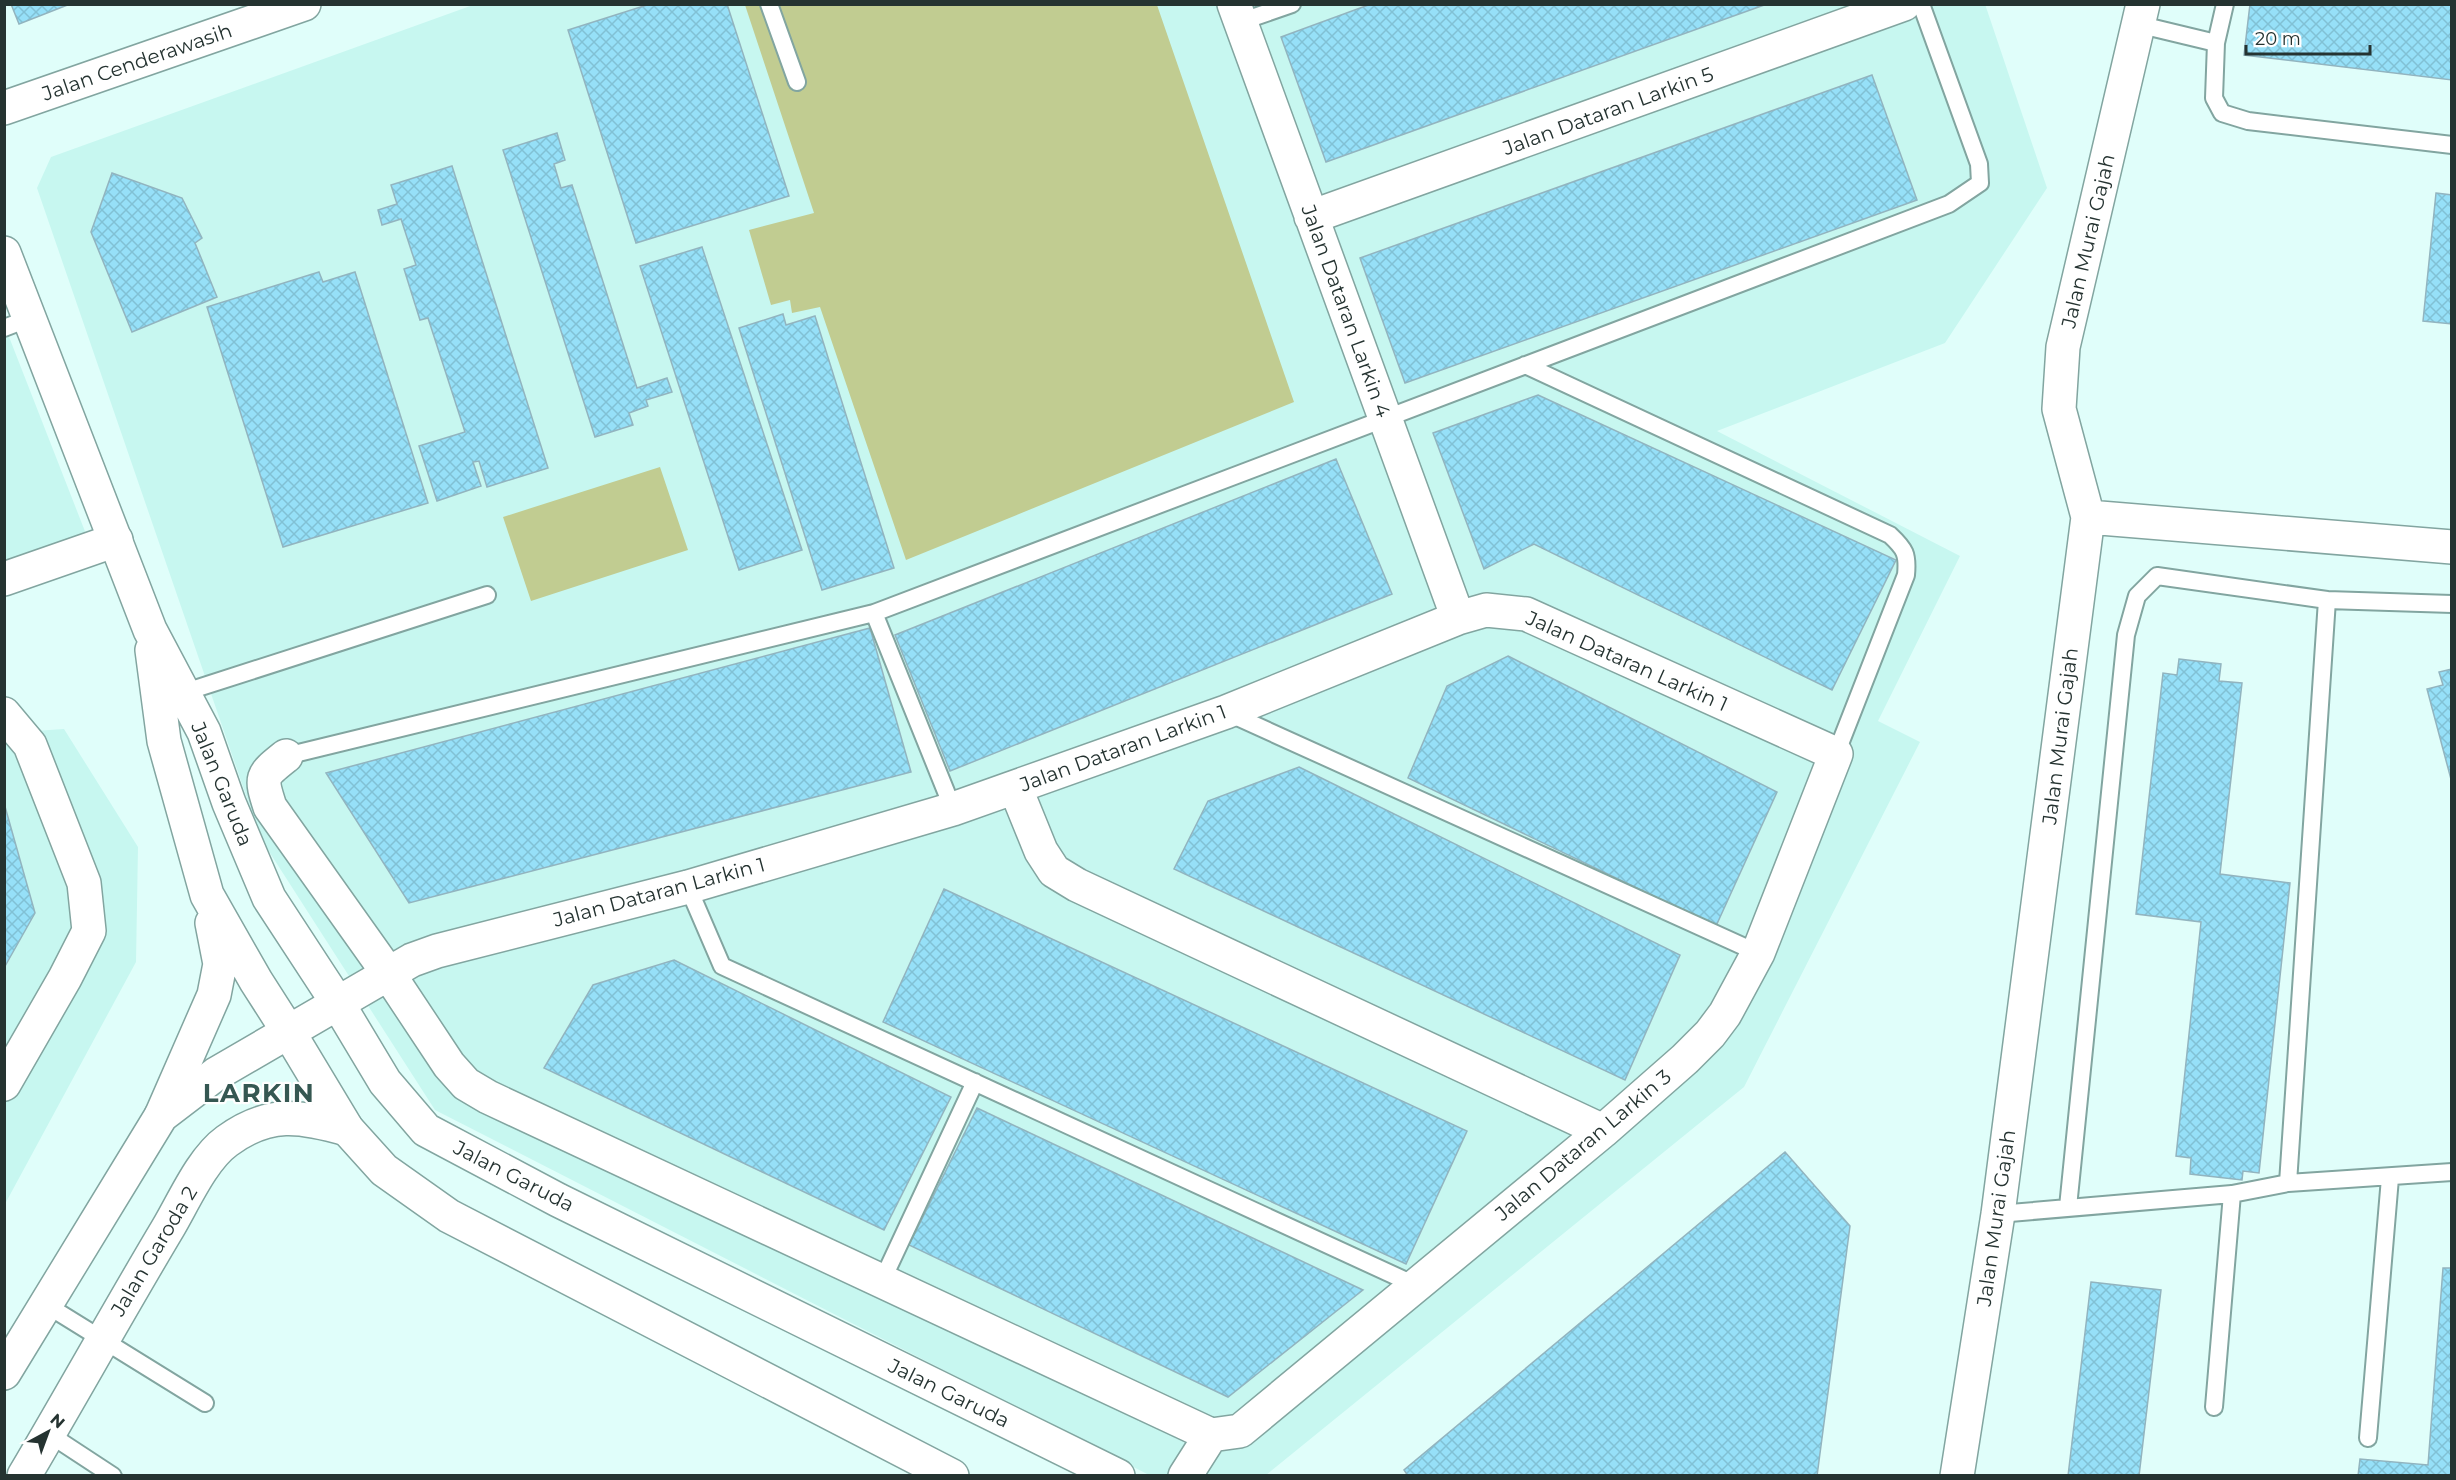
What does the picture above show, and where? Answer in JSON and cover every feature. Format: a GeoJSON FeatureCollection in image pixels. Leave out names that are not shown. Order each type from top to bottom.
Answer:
{"type":"FeatureCollection","features":[{"type":"Feature","properties":{"kind":"street","name":"Jalan Cenderawasih"},"geometry":{"type":"LineString","coordinates":[[4,108],[304,4]]}},
{"type":"Feature","properties":{"kind":"street","name":"Jalan Dataran Larkin 5"},"geometry":{"type":"LineString","coordinates":[[1311,217],[1904,4]]}},
{"type":"Feature","properties":{"kind":"street","name":"Jalan Dataran Larkin 4"},"geometry":{"type":"LineString","coordinates":[[1237,14],[1458,618]]}},
{"type":"Feature","properties":{"kind":"street","name":"Jalan Murai Gajah"},"geometry":{"type":"LineString","coordinates":[[1957,1476],[1998,1214],[2088,517],[2059,409],[2063,347],[2140,14]]}},
{"type":"Feature","properties":{"kind":"street","name":"Jalan Garuda"},"geometry":{"type":"LineString","coordinates":[[4,253],[17,323],[116,540],[150,630],[171,697],[204,732],[229,803],[269,898],[337,1002],[385,1082],[426,1130],[558,1200],[1118,1476]]}},
{"type":"Feature","properties":{"kind":"street"},"geometry":{"type":"LineString","coordinates":[[2088,517],[2451,547]]}},
{"type":"Feature","properties":{"kind":"street"},"geometry":{"type":"LineString","coordinates":[[4,579],[116,540]]}},
{"type":"Feature","properties":{"kind":"street","name":"Jalan Dataran Larkin 1"},"geometry":{"type":"LineString","coordinates":[[288,1031],[388,973],[437,951],[688,887],[952,809],[1226,712],[1458,618],[1486,610],[1526,614],[1836,754]]}},
{"type":"Feature","properties":{"kind":"street","name":"Jalan Garuda"},"geometry":{"type":"LineString","coordinates":[[171,697],[164,741],[207,895],[256,981],[347,1129],[384,1170],[449,1216],[952,1476]]}},
{"type":"Feature","properties":{"kind":"street"},"geometry":{"type":"LineString","coordinates":[[4,714],[30,745],[80,872],[84,883],[89,931],[65,978],[4,1084]]}},
{"type":"Feature","properties":{"kind":"street","name":"Jalan Dataran Larkin 3"},"geometry":{"type":"LineString","coordinates":[[1211,1435],[1240,1431],[1603,1131],[1710,1034],[1725,1014],[1758,953],[1836,754]]}},
{"type":"Feature","properties":{"kind":"street"},"geometry":{"type":"LineString","coordinates":[[286,756],[266,772],[263,785],[270,807],[388,973],[449,1065],[466,1084],[488,1097],[1211,1435],[1185,1476]]}},
{"type":"Feature","properties":{"kind":"street"},"geometry":{"type":"LineString","coordinates":[[1015,787],[1041,851],[1054,871],[1077,885],[1603,1131]]}},
{"type":"Feature","properties":{"kind":"street"},"geometry":{"type":"LineString","coordinates":[[4,1373],[13,1340],[45,1304],[161,1116],[214,995],[220,964],[207,895]]}},
{"type":"Feature","properties":{"kind":"street"},"geometry":{"type":"LineString","coordinates":[[161,1116],[216,1074],[288,1031]]}},
{"type":"Feature","properties":{"kind":"street","name":"Jalan Garoda 2"},"geometry":{"type":"LineString","coordinates":[[24,1476],[102,1338],[213,1154],[226,1141],[280,1117],[312,1120],[347,1129]]}},
{"type":"Feature","properties":{"kind":"lane"},"geometry":{"type":"LineString","coordinates":[[769,4],[797,82]]}},
{"type":"Feature","properties":{"kind":"lane"},"geometry":{"type":"LineString","coordinates":[[1237,14],[1292,4]]}},
{"type":"Feature","properties":{"kind":"lane"},"geometry":{"type":"LineString","coordinates":[[286,756],[874,613],[1949,204],[1980,183],[1979,164],[1921,4]]}},
{"type":"Feature","properties":{"kind":"lane"},"geometry":{"type":"LineString","coordinates":[[2225,4],[2216,43],[2214,98],[2222,112],[2248,121],[2451,146]]}},
{"type":"Feature","properties":{"kind":"lane"},"geometry":{"type":"LineString","coordinates":[[2140,14],[2216,43]]}},
{"type":"Feature","properties":{"kind":"lane"},"geometry":{"type":"LineString","coordinates":[[1525,365],[1890,535],[1902,546],[1908,560],[1906,575],[1836,754]]}},
{"type":"Feature","properties":{"kind":"lane"},"geometry":{"type":"LineString","coordinates":[[2068,1207],[2126,635],[2137,596],[2157,576],[2327,600],[2451,604]]}},
{"type":"Feature","properties":{"kind":"lane"},"geometry":{"type":"LineString","coordinates":[[171,697],[487,595]]}},
{"type":"Feature","properties":{"kind":"lane"},"geometry":{"type":"LineString","coordinates":[[2288,1183],[2327,600]]}},
{"type":"Feature","properties":{"kind":"lane"},"geometry":{"type":"LineString","coordinates":[[874,613],[952,809]]}},
{"type":"Feature","properties":{"kind":"lane"},"geometry":{"type":"LineString","coordinates":[[1226,712],[1758,953]]}},
{"type":"Feature","properties":{"kind":"lane"},"geometry":{"type":"LineString","coordinates":[[688,887],[722,966],[1415,1285]]}},
{"type":"Feature","properties":{"kind":"lane"},"geometry":{"type":"LineString","coordinates":[[882,1281],[975,1082]]}},
{"type":"Feature","properties":{"kind":"lane"},"geometry":{"type":"LineString","coordinates":[[1998,1214],[2232,1194],[2288,1183],[2390,1178],[2451,1172]]}},
{"type":"Feature","properties":{"kind":"lane"},"geometry":{"type":"LineString","coordinates":[[2367,1438],[2390,1178]]}},
{"type":"Feature","properties":{"kind":"lane"},"geometry":{"type":"LineString","coordinates":[[2214,1407],[2232,1194]]}},
{"type":"Feature","properties":{"kind":"lane"},"geometry":{"type":"LineString","coordinates":[[45,1304],[205,1403]]}},
{"type":"Feature","properties":{"kind":"lane"},"geometry":{"type":"LineString","coordinates":[[49,1434],[112,1476]]}},
{"type":"Feature","properties":{"kind":"shaded area"},"geometry":{"type":"Polygon","coordinates":[[[1985,4],[2047,188],[1945,343],[1717,431],[1960,556],[1878,721],[1920,742],[1744,1087],[1266,1475],[1151,1476],[435,1110],[261,839],[37,188],[51,157],[473,5],[1985,4]]]}},
{"type":"Feature","properties":{"kind":"shaded area"},"geometry":{"type":"Polygon","coordinates":[[[4,324],[86,534],[4,564],[4,324]]]}},
{"type":"Feature","properties":{"kind":"shaded area"},"geometry":{"type":"Polygon","coordinates":[[[64,729],[138,847],[136,962],[5,1204],[5,733],[64,729]]]}},
{"type":"Feature","properties":{"kind":"green space"},"geometry":{"type":"Polygon","coordinates":[[[745,5],[1157,5],[1294,402],[906,560],[820,307],[792,313],[790,300],[771,305],[749,230],[814,213],[745,5]]]}},
{"type":"Feature","properties":{"kind":"green space"},"geometry":{"type":"Polygon","coordinates":[[[660,467],[688,550],[531,601],[503,517],[660,467]]]}},
{"type":"Feature","properties":{"kind":"building"},"geometry":{"type":"Polygon","coordinates":[[[11,4],[70,4],[19,24],[11,4]]]}},
{"type":"Feature","properties":{"kind":"building"},"geometry":{"type":"Polygon","coordinates":[[[650,4],[727,4],[789,196],[636,243],[568,30],[650,4]]]}},
{"type":"Feature","properties":{"kind":"building"},"geometry":{"type":"Polygon","coordinates":[[[1371,4],[1767,4],[1326,162],[1281,37],[1371,4]]]}},
{"type":"Feature","properties":{"kind":"building"},"geometry":{"type":"Polygon","coordinates":[[[2250,4],[2452,4],[2452,80],[2244,55],[2250,4]]]}},
{"type":"Feature","properties":{"kind":"building"},"geometry":{"type":"Polygon","coordinates":[[[1872,75],[1917,200],[1405,383],[1360,258],[1872,75]]]}},
{"type":"Feature","properties":{"kind":"building"},"geometry":{"type":"Polygon","coordinates":[[[557,133],[565,160],[554,164],[561,188],[572,185],[637,388],[667,378],[672,392],[646,400],[648,406],[629,413],[633,425],[595,437],[503,150],[557,133]]]}},
{"type":"Feature","properties":{"kind":"building"},"geometry":{"type":"Polygon","coordinates":[[[452,166],[548,468],[487,487],[479,461],[473,462],[481,486],[437,501],[419,446],[465,432],[428,318],[420,320],[404,269],[416,265],[401,219],[382,225],[378,210],[397,204],[391,185],[452,166]]]}},
{"type":"Feature","properties":{"kind":"building"},"geometry":{"type":"Polygon","coordinates":[[[112,173],[182,198],[202,238],[195,243],[217,297],[132,332],[91,232],[112,173]]]}},
{"type":"Feature","properties":{"kind":"building"},"geometry":{"type":"Polygon","coordinates":[[[2436,193],[2452,195],[2452,324],[2423,321],[2436,193]]]}},
{"type":"Feature","properties":{"kind":"building"},"geometry":{"type":"Polygon","coordinates":[[[702,247],[802,550],[739,570],[640,266],[702,247]]]}},
{"type":"Feature","properties":{"kind":"building"},"geometry":{"type":"Polygon","coordinates":[[[319,272],[323,282],[355,272],[428,503],[283,547],[207,307],[319,272]]]}},
{"type":"Feature","properties":{"kind":"building"},"geometry":{"type":"Polygon","coordinates":[[[783,314],[786,325],[815,316],[894,568],[822,590],[739,328],[783,314]]]}},
{"type":"Feature","properties":{"kind":"building"},"geometry":{"type":"Polygon","coordinates":[[[1538,395],[1896,560],[1832,690],[1534,544],[1484,569],[1433,433],[1538,395]]]}},
{"type":"Feature","properties":{"kind":"building"},"geometry":{"type":"Polygon","coordinates":[[[1336,459],[1392,594],[950,771],[895,635],[1336,459]]]}},
{"type":"Feature","properties":{"kind":"building"},"geometry":{"type":"Polygon","coordinates":[[[870,628],[911,772],[409,903],[326,773],[870,628]]]}},
{"type":"Feature","properties":{"kind":"building"},"geometry":{"type":"Polygon","coordinates":[[[1508,656],[1777,792],[1716,926],[1408,778],[1447,686],[1508,656]]]}},
{"type":"Feature","properties":{"kind":"building"},"geometry":{"type":"Polygon","coordinates":[[[2179,659],[2221,664],[2219,681],[2242,683],[2220,874],[2290,883],[2259,1173],[2243,1171],[2242,1180],[2190,1174],[2191,1158],[2176,1156],[2201,922],[2136,914],[2163,673],[2177,675],[2179,659]]]}},
{"type":"Feature","properties":{"kind":"building"},"geometry":{"type":"Polygon","coordinates":[[[2452,669],[2452,783],[2427,689],[2443,685],[2439,672],[2452,669]]]}},
{"type":"Feature","properties":{"kind":"building"},"geometry":{"type":"Polygon","coordinates":[[[1299,767],[1680,955],[1625,1080],[1174,869],[1208,801],[1299,767]]]}},
{"type":"Feature","properties":{"kind":"building"},"geometry":{"type":"Polygon","coordinates":[[[4,803],[35,913],[4,968],[4,803]]]}},
{"type":"Feature","properties":{"kind":"building"},"geometry":{"type":"Polygon","coordinates":[[[944,889],[1467,1131],[1406,1264],[883,1022],[944,889]]]}},
{"type":"Feature","properties":{"kind":"building"},"geometry":{"type":"Polygon","coordinates":[[[674,960],[951,1097],[884,1230],[544,1068],[593,985],[674,960]]]}},
{"type":"Feature","properties":{"kind":"building"},"geometry":{"type":"Polygon","coordinates":[[[977,1108],[1363,1290],[1228,1397],[909,1245],[977,1108]]]}},
{"type":"Feature","properties":{"kind":"building"},"geometry":{"type":"Polygon","coordinates":[[[1785,1152],[1850,1226],[1817,1476],[1408,1476],[1404,1470],[1785,1152]]]}},
{"type":"Feature","properties":{"kind":"building"},"geometry":{"type":"Polygon","coordinates":[[[2443,1268],[2452,1268],[2452,1476],[2358,1476],[2360,1459],[2428,1465],[2443,1268]]]}},
{"type":"Feature","properties":{"kind":"building"},"geometry":{"type":"Polygon","coordinates":[[[2091,1282],[2161,1290],[2139,1476],[2068,1476],[2091,1282]]]}},
{"type":"Feature","properties":{"kind":"district","name":"LARKIN"},"geometry":{"type":"Point","coordinates":[259,1093]}}]}
